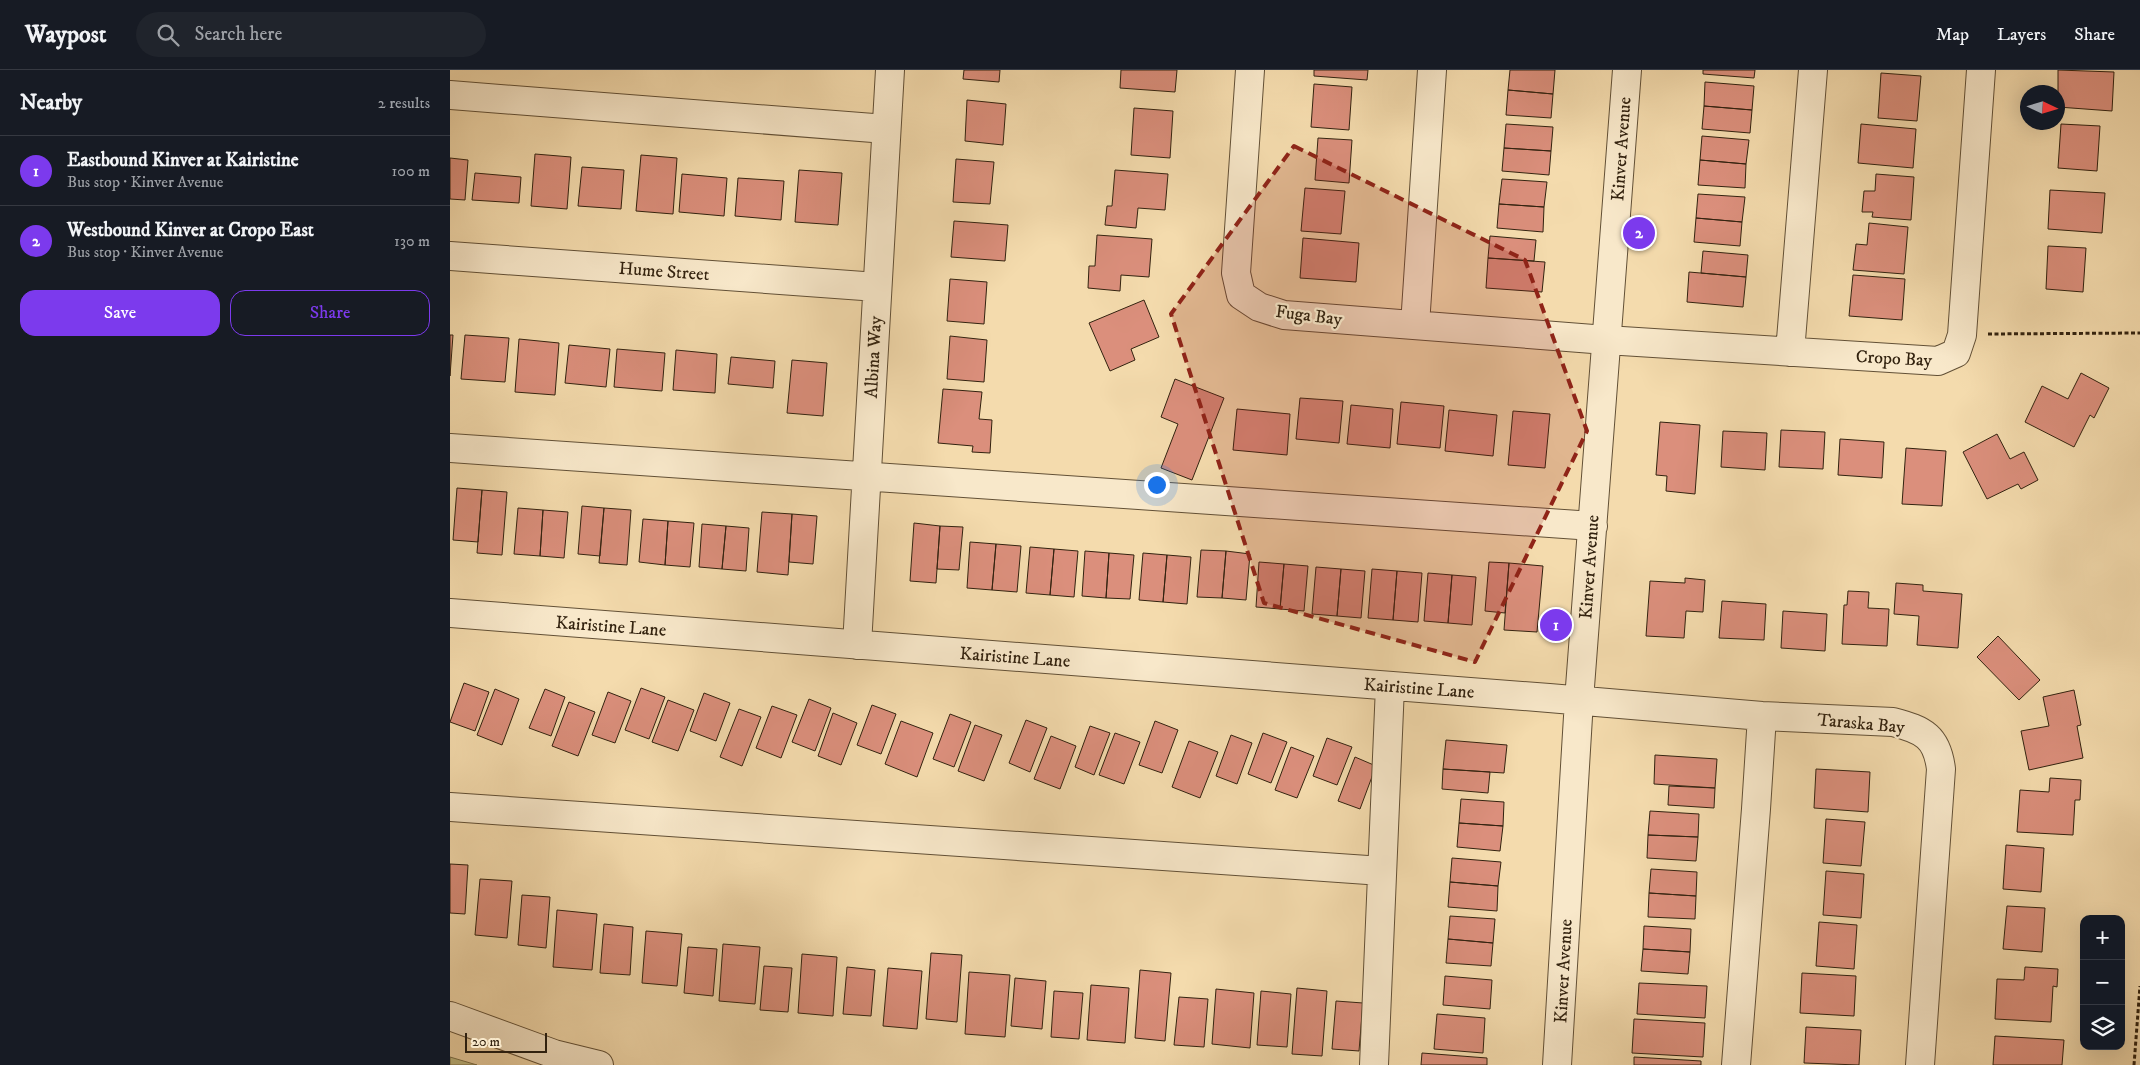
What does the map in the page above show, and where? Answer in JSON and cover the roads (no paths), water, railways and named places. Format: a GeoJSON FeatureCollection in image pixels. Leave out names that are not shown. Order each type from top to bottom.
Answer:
{"type":"FeatureCollection","features":[{"type":"Feature","properties":{"kind":"street","name":"Albina Way"},"geometry":{"type":"LineString","coordinates":[[857,645],[890,70]]}},
{"type":"Feature","properties":{"kind":"street","name":"Fuga Bay"},"geometry":{"type":"LineString","coordinates":[[1250,70],[1236,273],[1241,295],[1259,307],[1284,315],[1606,340]]}},
{"type":"Feature","properties":{"kind":"street"},"geometry":{"type":"LineString","coordinates":[[1416,325],[1432,70]]}},
{"type":"Feature","properties":{"kind":"street","name":"Kinver Avenue"},"geometry":{"type":"LineString","coordinates":[[1557,1065],[1579,700],[1627,70]]}},
{"type":"Feature","properties":{"kind":"street"},"geometry":{"type":"LineString","coordinates":[[1790,352],[1813,70]]}},
{"type":"Feature","properties":{"kind":"street","name":"Cropo Bay"},"geometry":{"type":"LineString","coordinates":[[1606,340],[1938,361],[1956,353],[1962,334],[1981,70]]}},
{"type":"Feature","properties":{"kind":"street"},"geometry":{"type":"LineString","coordinates":[[450,95],[886,128]]}},
{"type":"Feature","properties":{"kind":"street","name":"Hume Street"},"geometry":{"type":"LineString","coordinates":[[450,256],[877,287]]}},
{"type":"Feature","properties":{"kind":"street"},"geometry":{"type":"LineString","coordinates":[[450,448],[1592,526]]}},
{"type":"Feature","properties":{"kind":"street","name":"Kairistine Lane"},"geometry":{"type":"LineString","coordinates":[[450,614],[1579,700]]}},
{"type":"Feature","properties":{"kind":"street"},"geometry":{"type":"LineString","coordinates":[[1374,1065],[1390,686]]}},
{"type":"Feature","properties":{"kind":"street","name":"Taraska Bay"},"geometry":{"type":"LineString","coordinates":[[1579,700],[1762,716],[1893,722],[1913,727],[1931,739],[1939,753],[1942,769],[1920,1065]]}},
{"type":"Feature","properties":{"kind":"street"},"geometry":{"type":"LineString","coordinates":[[1736,1065],[1762,716]]}},
{"type":"Feature","properties":{"kind":"street"},"geometry":{"type":"LineString","coordinates":[[450,807],[1382,871]]}},
{"type":"Feature","properties":{"kind":"street"},"geometry":{"type":"LineString","coordinates":[[450,1016],[554,1054],[599,1065]]}},
{"type":"Feature","properties":{"kind":"place","name":"Westbound Kinver at Cropo East"},"geometry":{"type":"Point","coordinates":[1639,233]}},
{"type":"Feature","properties":{"kind":"place","name":"Eastbound Kinver at Kairistine"},"geometry":{"type":"Point","coordinates":[1556,625]}}]}
